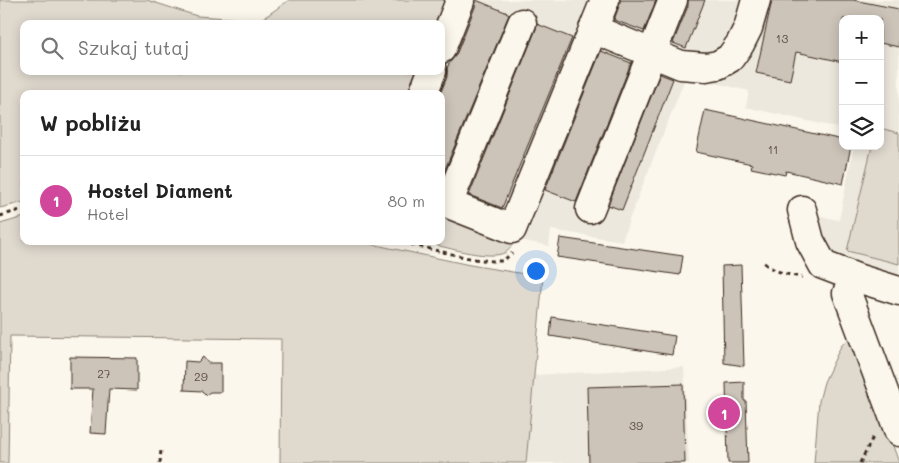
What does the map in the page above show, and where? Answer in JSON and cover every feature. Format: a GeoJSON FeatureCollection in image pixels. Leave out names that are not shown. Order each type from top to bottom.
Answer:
{"type":"FeatureCollection","features":[{"type":"Feature","properties":{"kind":"lane"},"geometry":{"type":"LineString","coordinates":[[445,202],[512,229],[605,0]]}},
{"type":"Feature","properties":{"kind":"lane"},"geometry":{"type":"LineString","coordinates":[[590,209],[673,0]]}},
{"type":"Feature","properties":{"kind":"lane"},"geometry":{"type":"LineString","coordinates":[[593,29],[681,65],[706,67],[718,65],[730,58],[740,44],[748,28],[756,0]]}},
{"type":"Feature","properties":{"kind":"lane"},"geometry":{"type":"LineString","coordinates":[[445,39],[460,1]]}},
{"type":"Feature","properties":{"kind":"lane"},"geometry":{"type":"LineString","coordinates":[[445,200],[522,23]]}},
{"type":"Feature","properties":{"kind":"lane"},"geometry":{"type":"LineString","coordinates":[[425,90],[431,75]]}},
{"type":"Feature","properties":{"kind":"lane"},"geometry":{"type":"LineString","coordinates":[[802,210],[810,240],[823,265],[899,291]]}},
{"type":"Feature","properties":{"kind":"lane"},"geometry":{"type":"LineString","coordinates":[[858,278],[846,293],[899,432]]}},
{"type":"Feature","properties":{"kind":"path"},"geometry":{"type":"LineString","coordinates":[[0,216],[20,210]]}},
{"type":"Feature","properties":{"kind":"path"},"geometry":{"type":"LineString","coordinates":[[413,245],[472,259],[503,260],[510,255],[517,245],[519,237],[512,229]]}},
{"type":"Feature","properties":{"kind":"path"},"geometry":{"type":"LineString","coordinates":[[160,463],[161,449]]}},
{"type":"Feature","properties":{"kind":"shaded area"},"geometry":{"type":"Polygon","coordinates":[[[0,0],[147,0],[197,16],[259,20],[20,20],[20,75],[419,75],[414,90],[20,90],[20,203],[0,208],[0,0]]]}},
{"type":"Feature","properties":{"kind":"shaded area"},"geometry":{"type":"Polygon","coordinates":[[[289,0],[449,0],[442,20],[259,20],[289,0]]]}},
{"type":"Feature","properties":{"kind":"shaded area"},"geometry":{"type":"Polygon","coordinates":[[[449,0],[899,0],[899,284],[827,257],[813,215],[839,220],[853,150],[884,150],[884,15],[839,15],[839,128],[746,107],[749,91],[686,76],[622,241],[551,230],[549,246],[515,239],[445,212],[445,90],[417,90],[436,75],[445,75],[445,36],[449,0]]]}},
{"type":"Feature","properties":{"kind":"shaded area"},"geometry":{"type":"Polygon","coordinates":[[[884,129],[899,133],[899,264],[847,251],[871,150],[884,150],[884,129]]]}},
{"type":"Feature","properties":{"kind":"shaded area"},"geometry":{"type":"Polygon","coordinates":[[[445,212],[515,239],[506,252],[499,255],[464,252],[436,245],[445,245],[445,212]]]}},
{"type":"Feature","properties":{"kind":"shaded area"},"geometry":{"type":"Polygon","coordinates":[[[20,218],[20,245],[376,245],[470,265],[543,277],[526,463],[280,463],[281,339],[10,336],[8,463],[0,463],[0,224],[20,218]]]}},
{"type":"Feature","properties":{"kind":"shaded area"},"geometry":{"type":"Polygon","coordinates":[[[854,336],[899,463],[814,463],[819,401],[824,382],[841,346],[854,336]]]}},
{"type":"Feature","properties":{"kind":"shaded area"},"geometry":{"type":"Polygon","coordinates":[[[684,367],[689,463],[526,463],[534,375],[684,367]]]}},
{"type":"Feature","properties":{"kind":"building"},"geometry":{"type":"Polygon","coordinates":[[[476,0],[510,14],[445,169],[445,90],[442,90],[447,77],[447,68],[456,55],[476,0]]]}},
{"type":"Feature","properties":{"kind":"building"},"geometry":{"type":"Polygon","coordinates":[[[620,0],[656,0],[644,31],[614,20],[620,0]]]}},
{"type":"Feature","properties":{"kind":"building"},"geometry":{"type":"Polygon","coordinates":[[[688,0],[705,0],[686,48],[673,43],[688,6],[688,0]]]}},
{"type":"Feature","properties":{"kind":"building"},"geometry":{"type":"Polygon","coordinates":[[[772,0],[853,0],[899,9],[899,47],[884,44],[884,15],[839,15],[839,61],[796,52],[790,80],[756,73],[772,0]]]}},
{"type":"Feature","properties":{"kind":"building"},"geometry":{"type":"Polygon","coordinates":[[[537,24],[572,38],[502,208],[469,195],[537,24]]]}},
{"type":"Feature","properties":{"kind":"building"},"geometry":{"type":"Polygon","coordinates":[[[601,51],[631,63],[576,202],[545,190],[601,51]]]}},
{"type":"Feature","properties":{"kind":"building"},"geometry":{"type":"Polygon","coordinates":[[[660,74],[673,79],[622,210],[608,205],[660,74]]]}},
{"type":"Feature","properties":{"kind":"building"},"geometry":{"type":"Polygon","coordinates":[[[705,110],[839,139],[839,150],[850,150],[843,184],[786,171],[785,175],[751,168],[752,164],[696,152],[705,110]]]}},
{"type":"Feature","properties":{"kind":"building"},"geometry":{"type":"Polygon","coordinates":[[[560,238],[683,256],[680,275],[557,257],[560,238]]]}},
{"type":"Feature","properties":{"kind":"building"},"geometry":{"type":"Polygon","coordinates":[[[741,265],[744,366],[724,363],[722,266],[741,265]]]}},
{"type":"Feature","properties":{"kind":"building"},"geometry":{"type":"Polygon","coordinates":[[[552,317],[675,336],[672,355],[550,336],[552,317]]]}},
{"type":"Feature","properties":{"kind":"building"},"geometry":{"type":"Polygon","coordinates":[[[70,357],[137,358],[137,390],[109,389],[106,434],[90,433],[93,389],[70,389],[70,357]]]}},
{"type":"Feature","properties":{"kind":"building"},"geometry":{"type":"Polygon","coordinates":[[[203,357],[208,363],[221,363],[221,392],[210,392],[206,395],[202,391],[184,390],[185,361],[198,362],[203,357]]]}},
{"type":"Feature","properties":{"kind":"building"},"geometry":{"type":"Polygon","coordinates":[[[744,382],[748,463],[728,463],[726,383],[744,382]]]}},
{"type":"Feature","properties":{"kind":"building"},"geometry":{"type":"Polygon","coordinates":[[[683,384],[685,463],[589,463],[587,387],[683,384]]]}},
{"type":"Feature","properties":{"kind":"place","name":"Hostel Diament"},"geometry":{"type":"Point","coordinates":[724,413]}}]}
